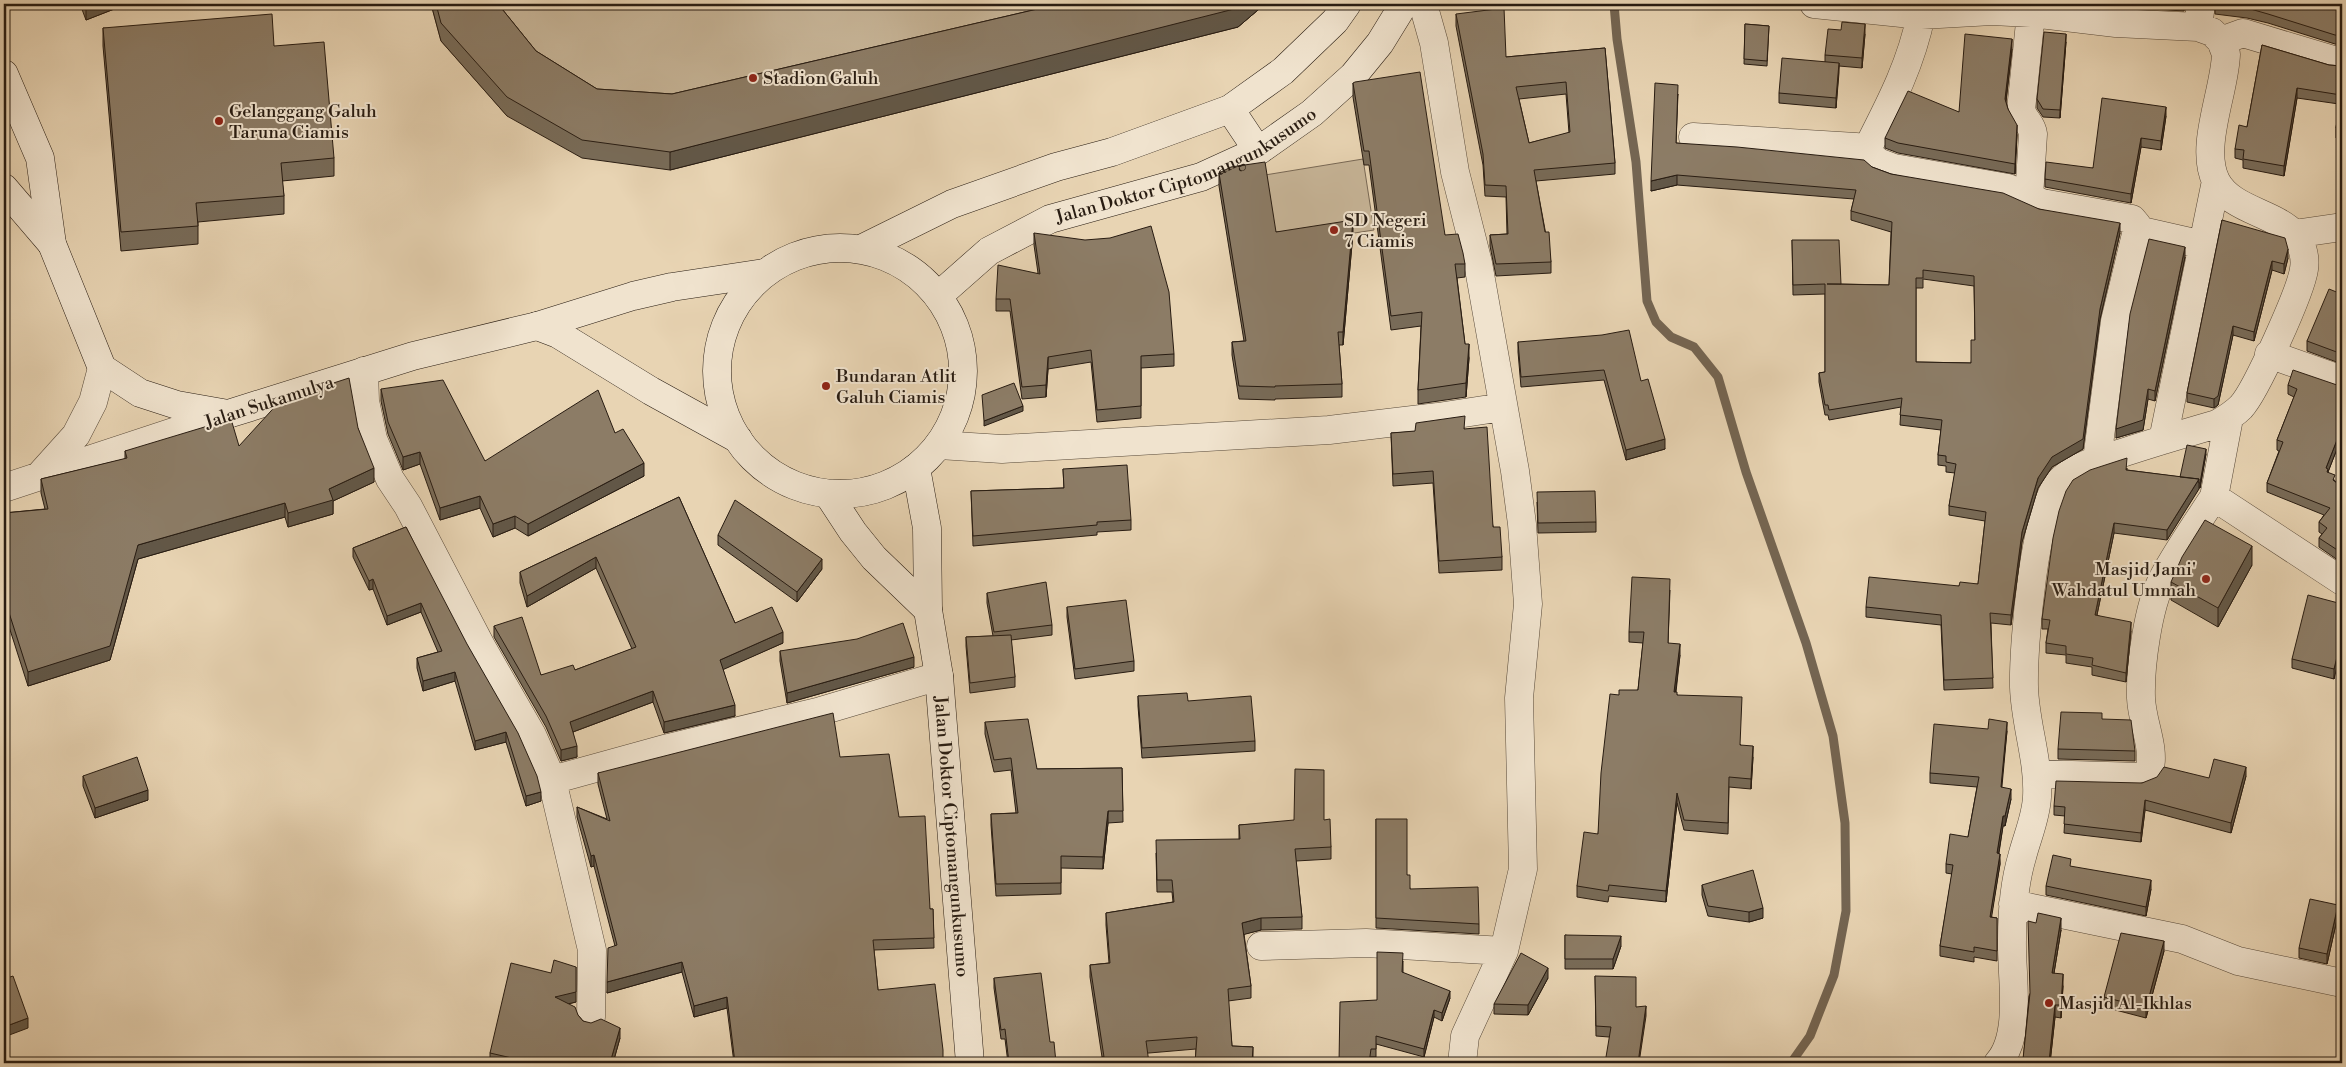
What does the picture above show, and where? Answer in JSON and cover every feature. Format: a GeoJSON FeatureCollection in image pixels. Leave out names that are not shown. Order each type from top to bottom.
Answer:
{"type":"FeatureCollection","features":[{"type":"Feature","properties":{"kind":"street","name":"Jalan Doktor Ciptomangunkusumo"},"geometry":{"type":"LineString","coordinates":[[861,249],[952,204],[1056,166],[1112,152],[1230,109],[1283,71],[1335,21],[1347,4]]}},
{"type":"Feature","properties":{"kind":"street","name":"Jalan Doktor Ciptomangunkusumo"},"geometry":{"type":"LineString","coordinates":[[938,296],[988,251],[1050,219],[1201,177],[1258,150],[1312,113],[1353,76],[1414,4]]}},
{"type":"Feature","properties":{"kind":"street"},"geometry":{"type":"LineString","coordinates":[[1414,4],[1434,43],[1455,172],[1478,263],[1522,524],[1528,604],[1519,698],[1523,869],[1504,951],[1466,1036],[1462,1063]]}},
{"type":"Feature","properties":{"kind":"street"},"geometry":{"type":"LineString","coordinates":[[1814,4],[1921,15],[1992,11],[2031,13],[2116,23],[2199,15],[2221,41],[2226,54],[2226,65],[2211,147],[2212,166],[2216,181],[2224,192],[2239,202],[2284,226],[2294,234],[2303,248],[2304,269],[2298,291],[2252,391],[2242,406],[2229,418],[2217,424],[2098,460],[2061,480],[2050,494],[2045,510],[2032,579],[2024,686],[2026,712],[2036,774],[2035,817],[2016,882],[2013,904],[2014,1011],[2011,1037],[2003,1058],[1998,1063]]}},
{"type":"Feature","properties":{"kind":"street"},"geometry":{"type":"LineString","coordinates":[[2029,197],[2034,134],[2033,128],[2023,117],[2021,110],[2031,13]]}},
{"type":"Feature","properties":{"kind":"street"},"geometry":{"type":"LineString","coordinates":[[1866,151],[1912,54],[1921,15]]}},
{"type":"Feature","properties":{"kind":"street"},"geometry":{"type":"LineString","coordinates":[[2221,41],[2243,33],[2333,60],[2342,60]]}},
{"type":"Feature","properties":{"kind":"street"},"geometry":{"type":"LineString","coordinates":[[4,74],[40,158],[52,244],[102,368],[140,393],[177,405],[228,414]]}},
{"type":"Feature","properties":{"kind":"street"},"geometry":{"type":"LineString","coordinates":[[1230,109],[1258,150]]}},
{"type":"Feature","properties":{"kind":"street"},"geometry":{"type":"LineString","coordinates":[[1693,137],[1856,147],[1866,151],[1878,162],[1894,168],[2008,188],[2042,203],[2132,219],[2137,225],[2137,230],[2116,321],[2098,460]]}},
{"type":"Feature","properties":{"kind":"street"},"geometry":{"type":"LineString","coordinates":[[2163,440],[2216,181]]}},
{"type":"Feature","properties":{"kind":"street"},"geometry":{"type":"LineString","coordinates":[[4,188],[52,244]]}},
{"type":"Feature","properties":{"kind":"street"},"geometry":{"type":"LineString","coordinates":[[2294,234],[2342,228]]}},
{"type":"Feature","properties":{"kind":"street"},"geometry":{"type":"LineString","coordinates":[[2137,230],[2203,245]]}},
{"type":"Feature","properties":{"kind":"street"},"geometry":{"type":"LineString","coordinates":[[835,247],[861,249],[890,258],[910,270],[938,296],[954,324],[962,355],[962,386],[954,417],[939,445],[916,468],[897,481],[875,490],[851,494],[828,494],[806,490],[786,482],[757,461],[738,440],[726,416],[719,391],[717,364],[721,338],[731,314],[745,292],[764,273],[786,260],[810,251],[835,247]]}},
{"type":"Feature","properties":{"kind":"street","name":"Jalan Sukamulya"},"geometry":{"type":"LineString","coordinates":[[4,488],[228,414],[414,356],[537,326],[641,294],[672,287],[764,273]]}},
{"type":"Feature","properties":{"kind":"street"},"geometry":{"type":"LineString","coordinates":[[537,326],[558,334],[651,391],[738,440]]}},
{"type":"Feature","properties":{"kind":"street"},"geometry":{"type":"LineString","coordinates":[[2269,354],[2342,380]]}},
{"type":"Feature","properties":{"kind":"street"},"geometry":{"type":"LineString","coordinates":[[39,477],[76,435],[93,402],[102,368]]}},
{"type":"Feature","properties":{"kind":"street"},"geometry":{"type":"LineString","coordinates":[[364,371],[365,401],[373,439],[390,479],[412,513],[481,646],[524,720],[552,780],[592,950],[591,1017]]}},
{"type":"Feature","properties":{"kind":"street"},"geometry":{"type":"LineString","coordinates":[[939,445],[1002,449],[1329,430],[1503,407]]}},
{"type":"Feature","properties":{"kind":"street"},"geometry":{"type":"LineString","coordinates":[[2036,774],[2142,777],[2149,773],[2152,754],[2143,720],[2141,676],[2152,609],[2163,579],[2214,496],[2229,418]]}},
{"type":"Feature","properties":{"kind":"street","name":"Jalan Doktor Ciptomangunkusumo"},"geometry":{"type":"LineString","coordinates":[[916,468],[927,528],[928,610],[939,676],[970,1063]]}},
{"type":"Feature","properties":{"kind":"street"},"geometry":{"type":"LineString","coordinates":[[828,494],[853,532],[874,558],[928,610]]}},
{"type":"Feature","properties":{"kind":"street"},"geometry":{"type":"LineString","coordinates":[[2214,496],[2342,581]]}},
{"type":"Feature","properties":{"kind":"street"},"geometry":{"type":"LineString","coordinates":[[552,780],[668,748],[821,711],[939,676]]}},
{"type":"Feature","properties":{"kind":"street"},"geometry":{"type":"LineString","coordinates":[[2013,904],[2182,939],[2238,961],[2342,983]]}},
{"type":"Feature","properties":{"kind":"street"},"geometry":{"type":"LineString","coordinates":[[1261,946],[1366,943],[1504,951]]}},
{"type":"Feature","properties":{"kind":"shaded area","name":"Stadion Galuh"},"geometry":{"type":"Polygon","coordinates":[[[431,4],[1265,4],[1238,27],[507,116],[441,41],[431,4]]]}},
{"type":"Feature","properties":{"kind":"shaded area"},"geometry":{"type":"Polygon","coordinates":[[[1363,159],[1374,230],[1276,245],[1265,175],[1363,159]]]}},
{"type":"Feature","properties":{"kind":"building"},"geometry":{"type":"Polygon","coordinates":[[[436,4],[498,4],[536,51],[597,89],[672,94],[1059,4],[1243,4],[1238,8],[670,152],[582,140],[507,97],[441,23],[436,4]]]}},
{"type":"Feature","properties":{"kind":"building"},"geometry":{"type":"Polygon","coordinates":[[[2215,4],[2342,4],[2342,36],[2247,8],[2215,4]]]}},
{"type":"Feature","properties":{"kind":"building"},"geometry":{"type":"Polygon","coordinates":[[[1504,8],[1506,57],[1605,48],[1615,163],[1534,170],[1545,232],[1549,232],[1551,262],[1496,264],[1490,235],[1508,234],[1506,186],[1485,185],[1483,154],[1456,14],[1504,8]],[[1566,82],[1516,87],[1529,143],[1570,132],[1566,82]]]}},
{"type":"Feature","properties":{"kind":"building","name":"Gelanggang Galuh Taruna Ciamis"},"geometry":{"type":"Polygon","coordinates":[[[272,14],[274,46],[324,42],[334,158],[281,163],[284,196],[196,203],[198,226],[121,232],[103,28],[272,14]]]}},
{"type":"Feature","properties":{"kind":"building"},"geometry":{"type":"Polygon","coordinates":[[[1842,22],[1865,24],[1862,58],[1825,55],[1828,29],[1841,30],[1842,22]]]}},
{"type":"Feature","properties":{"kind":"building"},"geometry":{"type":"Polygon","coordinates":[[[1745,24],[1769,26],[1767,61],[1744,59],[1745,24]]]}},
{"type":"Feature","properties":{"kind":"building"},"geometry":{"type":"Polygon","coordinates":[[[2044,32],[2066,34],[2060,110],[2043,109],[2037,99],[2044,32]]]}},
{"type":"Feature","properties":{"kind":"building"},"geometry":{"type":"Polygon","coordinates":[[[1965,34],[2012,39],[2005,99],[2017,125],[2015,164],[1898,143],[1885,138],[1908,91],[1959,112],[1965,34]]]}},
{"type":"Feature","properties":{"kind":"building"},"geometry":{"type":"Polygon","coordinates":[[[2262,45],[2329,65],[2342,66],[2342,129],[2336,128],[2341,95],[2297,88],[2284,166],[2243,159],[2244,150],[2235,149],[2239,125],[2247,127],[2262,45]]]}},
{"type":"Feature","properties":{"kind":"building"},"geometry":{"type":"Polygon","coordinates":[[[1782,58],[1839,63],[1836,98],[1779,93],[1782,58]]]}},
{"type":"Feature","properties":{"kind":"building"},"geometry":{"type":"Polygon","coordinates":[[[1420,72],[1445,235],[1458,234],[1465,264],[1455,264],[1465,344],[1469,344],[1466,383],[1418,390],[1422,312],[1391,316],[1369,151],[1364,151],[1353,83],[1420,72]]]}},
{"type":"Feature","properties":{"kind":"building"},"geometry":{"type":"Polygon","coordinates":[[[1655,83],[1678,85],[1676,143],[1737,147],[1864,160],[1872,167],[1891,174],[2003,193],[2039,209],[2120,223],[2100,309],[2083,439],[2052,457],[2038,478],[2022,532],[2011,615],[1990,613],[1993,678],[1944,680],[1941,615],[1866,607],[1869,577],[1959,586],[1960,582],[1978,584],[1986,512],[1949,506],[1956,464],[1946,462],[1946,456],[1938,455],[1942,420],[1900,415],[1902,398],[1829,410],[1828,405],[1825,405],[1819,373],[1825,372],[1825,284],[1793,285],[1792,240],[1839,240],[1841,284],[1827,284],[1889,285],[1892,222],[1851,211],[1856,190],[1677,175],[1651,181],[1655,83]],[[1923,270],[1923,278],[1916,278],[1916,362],[1971,363],[1971,340],[1975,340],[1974,276],[1923,270]]]}},
{"type":"Feature","properties":{"kind":"building"},"geometry":{"type":"Polygon","coordinates":[[[2102,98],[2166,107],[2161,141],[2141,138],[2131,194],[2045,179],[2046,162],[2093,168],[2102,98]]]}},
{"type":"Feature","properties":{"kind":"building"},"geometry":{"type":"Polygon","coordinates":[[[1265,162],[1276,232],[1353,220],[1343,332],[1338,332],[1342,384],[1275,387],[1239,386],[1232,342],[1246,341],[1219,173],[1231,167],[1265,162]]]}},
{"type":"Feature","properties":{"kind":"building"},"geometry":{"type":"Polygon","coordinates":[[[2222,220],[2285,238],[2288,249],[2284,264],[2272,261],[2254,332],[2233,326],[2218,396],[2214,399],[2187,393],[2222,220]]]}},
{"type":"Feature","properties":{"kind":"building"},"geometry":{"type":"Polygon","coordinates":[[[1151,226],[1169,292],[1174,354],[1141,356],[1141,406],[1097,410],[1091,350],[1048,357],[1046,385],[1022,387],[1010,299],[996,299],[998,265],[1040,274],[1034,233],[1085,240],[1110,238],[1151,226]]]}},
{"type":"Feature","properties":{"kind":"building"},"geometry":{"type":"Polygon","coordinates":[[[2149,239],[2185,247],[2155,391],[2148,389],[2143,420],[2116,429],[2130,314],[2149,239]]]}},
{"type":"Feature","properties":{"kind":"building"},"geometry":{"type":"Polygon","coordinates":[[[2342,286],[2342,354],[2307,341],[2329,289],[2339,293],[2342,286]]]}},
{"type":"Feature","properties":{"kind":"building"},"geometry":{"type":"Polygon","coordinates":[[[1629,330],[1641,381],[1648,379],[1665,439],[1626,450],[1604,370],[1521,377],[1518,342],[1602,335],[1629,330]]]}},
{"type":"Feature","properties":{"kind":"building"},"geometry":{"type":"Polygon","coordinates":[[[2293,370],[2342,385],[2342,427],[2326,468],[2328,469],[2327,472],[2335,475],[2333,480],[2342,487],[2342,553],[2319,538],[2327,528],[2319,522],[2330,508],[2267,483],[2283,442],[2277,440],[2297,389],[2288,385],[2293,370]]]}},
{"type":"Feature","properties":{"kind":"building"},"geometry":{"type":"Polygon","coordinates":[[[349,378],[358,428],[374,468],[329,489],[333,500],[288,513],[285,503],[138,545],[110,646],[28,672],[4,597],[4,513],[48,509],[41,479],[127,458],[125,451],[231,419],[239,446],[281,400],[349,378]]]}},
{"type":"Feature","properties":{"kind":"building"},"geometry":{"type":"Polygon","coordinates":[[[443,380],[485,461],[598,390],[615,433],[623,429],[644,463],[528,524],[515,516],[493,524],[480,496],[440,508],[420,452],[403,457],[388,422],[381,389],[443,380]]]}},
{"type":"Feature","properties":{"kind":"building"},"geometry":{"type":"Polygon","coordinates":[[[1014,383],[1023,406],[984,421],[982,395],[1014,383]]]}},
{"type":"Feature","properties":{"kind":"building"},"geometry":{"type":"Polygon","coordinates":[[[1465,416],[1464,429],[1487,427],[1493,527],[1500,527],[1502,557],[1439,561],[1433,471],[1393,474],[1391,433],[1415,431],[1416,423],[1465,416]]]}},
{"type":"Feature","properties":{"kind":"building"},"geometry":{"type":"Polygon","coordinates":[[[2187,445],[2206,449],[2200,483],[2199,479],[2180,477],[2187,445]]]}},
{"type":"Feature","properties":{"kind":"building"},"geometry":{"type":"Polygon","coordinates":[[[2127,458],[2126,470],[2199,479],[2167,530],[2114,523],[2095,615],[2131,622],[2126,673],[2092,665],[2093,658],[2066,654],[2066,646],[2046,643],[2050,620],[2042,619],[2053,538],[2066,491],[2073,480],[2090,470],[2127,458]]]}},
{"type":"Feature","properties":{"kind":"building"},"geometry":{"type":"Polygon","coordinates":[[[1127,465],[1131,520],[1097,522],[1097,525],[973,536],[971,491],[1064,488],[1063,469],[1127,465]]]}},
{"type":"Feature","properties":{"kind":"building"},"geometry":{"type":"Polygon","coordinates":[[[1595,491],[1596,522],[1538,523],[1537,492],[1595,491]]]}},
{"type":"Feature","properties":{"kind":"building"},"geometry":{"type":"Polygon","coordinates":[[[679,497],[735,623],[772,607],[783,632],[720,660],[735,705],[664,722],[653,691],[570,722],[577,746],[561,750],[546,716],[494,626],[522,617],[541,675],[573,665],[575,670],[636,647],[596,557],[527,596],[520,572],[679,497]]]}},
{"type":"Feature","properties":{"kind":"building"},"geometry":{"type":"Polygon","coordinates":[[[735,500],[822,559],[797,592],[718,535],[735,500]]]}},
{"type":"Feature","properties":{"kind":"building","name":"Masjid Jami' Wahdatul Ummah"},"geometry":{"type":"Polygon","coordinates":[[[2205,520],[2252,546],[2218,608],[2171,582],[2182,557],[2205,520]]]}},
{"type":"Feature","properties":{"kind":"building"},"geometry":{"type":"Polygon","coordinates":[[[406,527],[467,644],[518,733],[537,776],[541,792],[526,796],[506,732],[475,741],[455,672],[423,681],[417,658],[442,651],[421,603],[387,616],[373,579],[369,581],[353,548],[406,527]]]}},
{"type":"Feature","properties":{"kind":"building"},"geometry":{"type":"Polygon","coordinates":[[[1632,577],[1670,579],[1668,643],[1680,644],[1674,692],[1677,692],[1677,695],[1742,697],[1740,745],[1753,746],[1751,779],[1729,777],[1728,823],[1684,820],[1677,793],[1666,891],[1609,885],[1608,891],[1577,886],[1584,832],[1598,834],[1601,773],[1610,694],[1619,695],[1619,690],[1638,690],[1644,632],[1629,632],[1632,577]]]}},
{"type":"Feature","properties":{"kind":"building"},"geometry":{"type":"Polygon","coordinates":[[[1046,582],[1052,625],[994,632],[987,593],[1046,582]]]}},
{"type":"Feature","properties":{"kind":"building"},"geometry":{"type":"Polygon","coordinates":[[[2308,595],[2342,604],[2342,637],[2334,669],[2292,659],[2308,595]]]}},
{"type":"Feature","properties":{"kind":"building"},"geometry":{"type":"Polygon","coordinates":[[[1126,600],[1134,661],[1075,669],[1067,607],[1126,600]]]}},
{"type":"Feature","properties":{"kind":"building"},"geometry":{"type":"Polygon","coordinates":[[[903,623],[914,657],[787,693],[780,651],[857,639],[903,623]]]}},
{"type":"Feature","properties":{"kind":"building"},"geometry":{"type":"Polygon","coordinates":[[[1011,635],[1015,677],[970,683],[966,637],[1011,635]]]}},
{"type":"Feature","properties":{"kind":"building"},"geometry":{"type":"Polygon","coordinates":[[[1187,693],[1188,701],[1251,696],[1255,741],[1142,748],[1138,696],[1187,693]]]}},
{"type":"Feature","properties":{"kind":"building"},"geometry":{"type":"Polygon","coordinates":[[[2061,712],[2102,713],[2102,719],[2131,720],[2135,751],[2058,749],[2061,712]]]}},
{"type":"Feature","properties":{"kind":"building"},"geometry":{"type":"Polygon","coordinates":[[[833,713],[840,757],[889,754],[899,817],[925,816],[930,909],[933,909],[934,938],[873,940],[878,990],[935,984],[943,1063],[789,1063],[789,1061],[735,1063],[727,997],[694,1006],[682,962],[607,982],[608,948],[617,945],[594,855],[591,856],[577,807],[610,821],[598,773],[833,713]]]}},
{"type":"Feature","properties":{"kind":"building"},"geometry":{"type":"Polygon","coordinates":[[[1028,719],[1037,769],[1122,768],[1123,811],[1108,811],[1103,857],[1061,856],[1061,883],[996,884],[991,814],[1018,813],[1011,758],[994,760],[985,722],[1028,719]]]}},
{"type":"Feature","properties":{"kind":"building"},"geometry":{"type":"Polygon","coordinates":[[[1989,719],[2007,722],[2001,787],[2011,789],[2005,816],[2003,816],[1997,853],[2000,854],[1990,917],[1997,918],[1997,951],[1974,947],[1974,952],[1940,946],[1953,865],[1946,864],[1950,834],[1968,837],[1979,777],[1930,773],[1934,724],[1988,729],[1989,719]]]}},
{"type":"Feature","properties":{"kind":"building"},"geometry":{"type":"Polygon","coordinates":[[[137,757],[148,790],[95,808],[83,776],[137,757]]]}},
{"type":"Feature","properties":{"kind":"building"},"geometry":{"type":"Polygon","coordinates":[[[2214,759],[2246,767],[2231,823],[2145,800],[2141,833],[2064,824],[2065,807],[2054,806],[2056,781],[2142,783],[2157,777],[2164,767],[2209,778],[2214,759]]]}},
{"type":"Feature","properties":{"kind":"building"},"geometry":{"type":"Polygon","coordinates":[[[1295,769],[1324,770],[1324,820],[1330,819],[1331,847],[1295,849],[1302,917],[1261,918],[1242,923],[1251,986],[1228,989],[1232,1046],[1253,1047],[1252,1063],[1195,1063],[1197,1037],[1146,1041],[1149,1063],[1073,1063],[1073,1061],[1104,1057],[1090,965],[1110,963],[1106,913],[1174,902],[1172,880],[1157,880],[1156,840],[1240,839],[1239,825],[1294,820],[1295,769]]]}},
{"type":"Feature","properties":{"kind":"building"},"geometry":{"type":"Polygon","coordinates":[[[1376,819],[1407,819],[1407,875],[1410,875],[1410,889],[1478,887],[1479,924],[1376,918],[1376,819]]]}},
{"type":"Feature","properties":{"kind":"building"},"geometry":{"type":"Polygon","coordinates":[[[2053,855],[2071,859],[2070,866],[2151,880],[2146,907],[2046,886],[2053,855]]]}},
{"type":"Feature","properties":{"kind":"building"},"geometry":{"type":"Polygon","coordinates":[[[1753,870],[1763,908],[1749,912],[1708,906],[1702,885],[1753,870]]]}},
{"type":"Feature","properties":{"kind":"building"},"geometry":{"type":"Polygon","coordinates":[[[2310,899],[2338,905],[2327,954],[2299,948],[2310,899]]]}},
{"type":"Feature","properties":{"kind":"building"},"geometry":{"type":"Polygon","coordinates":[[[2038,913],[2061,918],[2052,973],[2063,974],[2061,1005],[2055,1005],[2049,1062],[2023,1059],[2030,993],[2028,921],[2036,923],[2038,913]]]}},
{"type":"Feature","properties":{"kind":"building"},"geometry":{"type":"Polygon","coordinates":[[[2121,933],[2164,941],[2146,1008],[2104,997],[2121,933]]]}},
{"type":"Feature","properties":{"kind":"building"},"geometry":{"type":"Polygon","coordinates":[[[1565,935],[1621,936],[1613,959],[1565,959],[1565,935]]]}},
{"type":"Feature","properties":{"kind":"building"},"geometry":{"type":"Polygon","coordinates":[[[1377,952],[1403,953],[1402,972],[1450,991],[1442,1013],[1434,1010],[1424,1049],[1376,1036],[1376,1049],[1371,1049],[1369,1063],[1339,1063],[1340,1002],[1377,1000],[1377,952]]]}},
{"type":"Feature","properties":{"kind":"building"},"geometry":{"type":"Polygon","coordinates":[[[1521,953],[1548,968],[1528,1005],[1494,1004],[1521,953]]]}},
{"type":"Feature","properties":{"kind":"building"},"geometry":{"type":"Polygon","coordinates":[[[554,960],[576,967],[576,992],[555,997],[575,1007],[583,1021],[591,1023],[601,1019],[620,1028],[610,1063],[515,1063],[516,1059],[490,1053],[511,963],[551,973],[554,960]]]}},
{"type":"Feature","properties":{"kind":"building"},"geometry":{"type":"Polygon","coordinates":[[[1041,973],[1050,1042],[1054,1042],[1056,1063],[1009,1063],[1005,1029],[1001,1030],[994,978],[1041,973]]]}},
{"type":"Feature","properties":{"kind":"building"},"geometry":{"type":"Polygon","coordinates":[[[13,976],[28,1018],[4,1027],[4,979],[13,976]]]}},
{"type":"Feature","properties":{"kind":"building"},"geometry":{"type":"Polygon","coordinates":[[[1595,976],[1636,977],[1636,1007],[1646,1006],[1638,1063],[1605,1063],[1611,1027],[1596,1026],[1595,976]]]}},
{"type":"Feature","properties":{"kind":"building"},"geometry":{"type":"Polygon","coordinates":[[[2117,1059],[2143,1063],[2116,1063],[2117,1059]]]}},
{"type":"Feature","properties":{"kind":"waterway"},"geometry":{"type":"LineString","coordinates":[[1614,4],[1617,39],[1636,162],[1647,301],[1656,322],[1671,337],[1694,347],[1718,377],[1746,472],[1806,643],[1833,736],[1845,823],[1846,911],[1834,975],[1810,1036],[1791,1063]]}},
{"type":"Feature","properties":{"kind":"place","name":"Stadion Galuh"},"geometry":{"type":"Point","coordinates":[753,78]}},
{"type":"Feature","properties":{"kind":"place","name":"Gelanggang Galuh Taruna Ciamis"},"geometry":{"type":"Point","coordinates":[219,121]}},
{"type":"Feature","properties":{"kind":"place","name":"SD Negeri 7 Ciamis"},"geometry":{"type":"Point","coordinates":[1334,230]}},
{"type":"Feature","properties":{"kind":"place","name":"Bundaran Atlit Galuh Ciamis"},"geometry":{"type":"Point","coordinates":[826,386]}},
{"type":"Feature","properties":{"kind":"place","name":"Masjid Jami' Wahdatul Ummah"},"geometry":{"type":"Point","coordinates":[2206,579]}},
{"type":"Feature","properties":{"kind":"place","name":"Masjid Al-Ikhlas"},"geometry":{"type":"Point","coordinates":[2049,1003]}}]}
